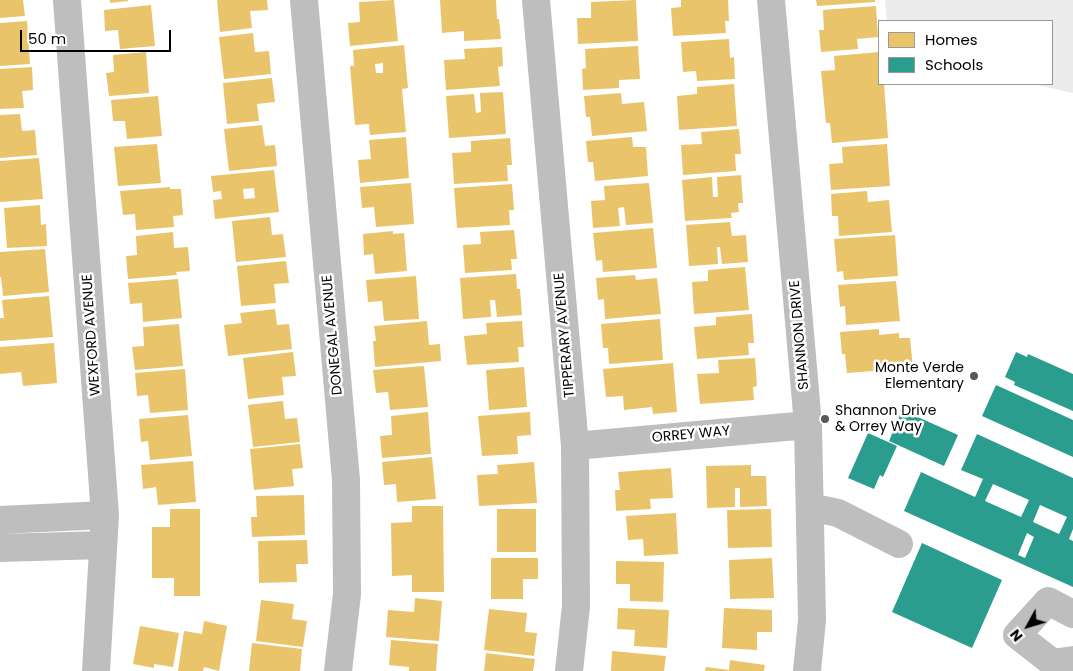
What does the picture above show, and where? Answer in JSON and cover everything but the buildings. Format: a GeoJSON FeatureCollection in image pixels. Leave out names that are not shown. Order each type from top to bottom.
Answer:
{"type":"FeatureCollection","features":[{"type":"Feature","properties":{"kind":"street","name":"WEXFORD AVENUE"},"geometry":{"type":"LineString","coordinates":[[67,0],[105,515],[96,671]]}},
{"type":"Feature","properties":{"kind":"street","name":"DONEGAL AVENUE"},"geometry":{"type":"LineString","coordinates":[[304,0],[346,480],[348,594],[338,671]]}},
{"type":"Feature","properties":{"kind":"street","name":"TIPPERARY AVENUE"},"geometry":{"type":"LineString","coordinates":[[536,0],[575,446],[576,606],[569,671]]}},
{"type":"Feature","properties":{"kind":"street","name":"SHANNON DRIVE"},"geometry":{"type":"LineString","coordinates":[[771,0],[808,425],[812,620],[807,671]]}},
{"type":"Feature","properties":{"kind":"street","name":"ORREY WAY"},"geometry":{"type":"LineString","coordinates":[[575,446],[808,425]]}},
{"type":"Feature","properties":{"kind":"street"},"geometry":{"type":"LineString","coordinates":[[810,507],[838,513],[899,544]]}},
{"type":"Feature","properties":{"kind":"street"},"geometry":{"type":"LineString","coordinates":[[0,520],[105,515]]}},
{"type":"Feature","properties":{"kind":"street"},"geometry":{"type":"LineString","coordinates":[[0,548],[103,544]]}},
{"type":"Feature","properties":{"kind":"street"},"geometry":{"type":"LineString","coordinates":[[1073,614],[1048,601],[1017,635],[1052,663],[1073,660]]}},
{"type":"Feature","properties":{"kind":"shaded area"},"geometry":{"type":"Polygon","coordinates":[[[885,0],[1073,0],[1073,93],[1037,85],[1053,85],[1053,20],[887,20],[885,0]]]}},
{"type":"Feature","properties":{"kind":"place","name":"Monte Verde Elementary"},"geometry":{"type":"Point","coordinates":[974,376]}},
{"type":"Feature","properties":{"kind":"place","name":"Shannon Drive & Orrey Way"},"geometry":{"type":"Point","coordinates":[825,419]}}]}
